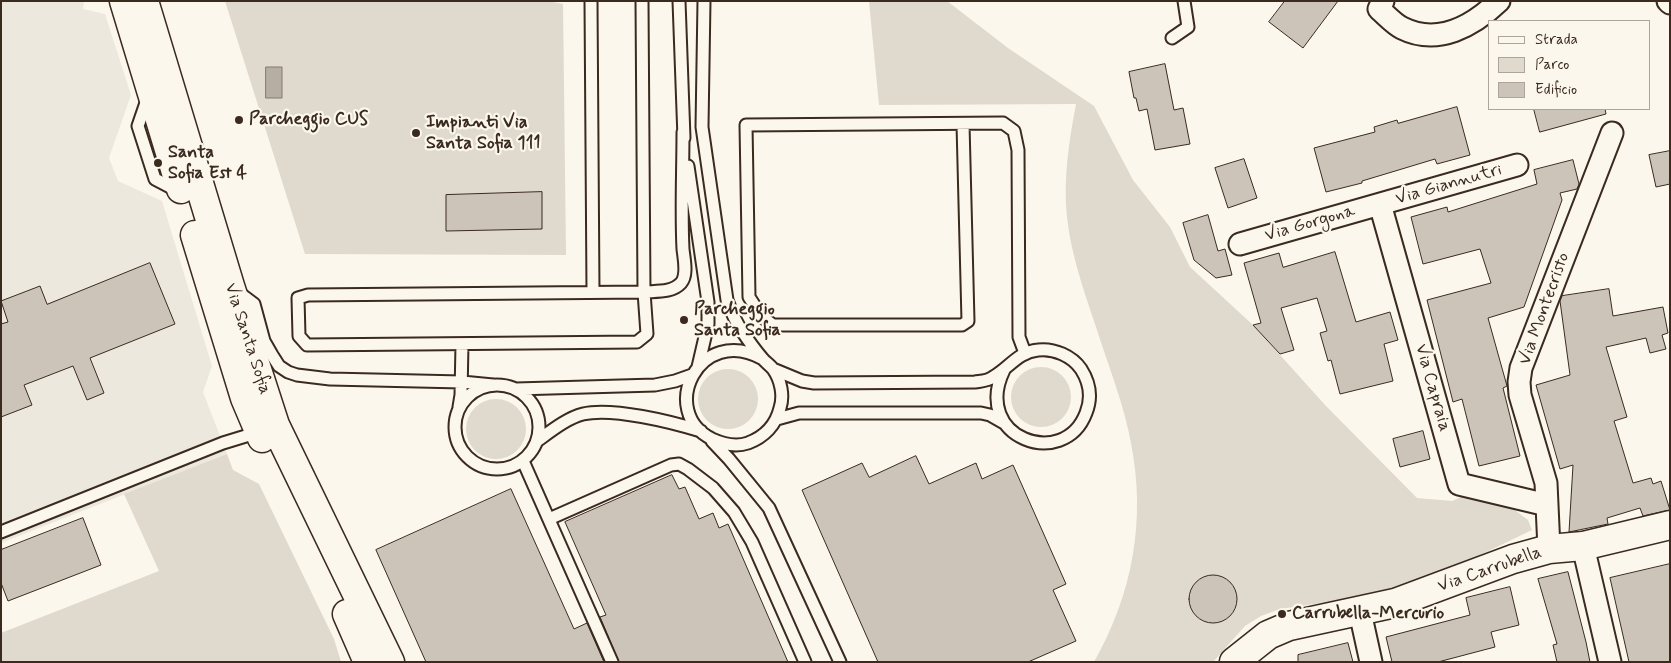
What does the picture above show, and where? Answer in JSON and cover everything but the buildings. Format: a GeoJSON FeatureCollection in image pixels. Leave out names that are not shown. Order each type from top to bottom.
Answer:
{"type":"FeatureCollection","features":[{"type":"Feature","properties":{"kind":"main road","name":"Via Santa Sofia"},"geometry":{"type":"LineString","coordinates":[[124,1],[245,398],[259,432],[357,634],[368,662]]}},
{"type":"Feature","properties":{"kind":"main road","name":"Via Santa Sofia"},"geometry":{"type":"LineString","coordinates":[[144,1],[230,286],[275,425],[390,662]]}},
{"type":"Feature","properties":{"kind":"main road","name":"Via Carrubella"},"geometry":{"type":"LineString","coordinates":[[1234,662],[1268,635],[1289,626],[1395,604],[1488,567],[1549,550],[1583,546],[1670,525]]}},
{"type":"Feature","properties":{"kind":"street"},"geometry":{"type":"LineString","coordinates":[[1381,5],[1401,27],[1417,34],[1432,35],[1462,29],[1477,20],[1499,1]]}},
{"type":"Feature","properties":{"kind":"street","name":"Via Montecristo"},"geometry":{"type":"LineString","coordinates":[[1549,550],[1546,483],[1520,395],[1522,368],[1612,133]]}},
{"type":"Feature","properties":{"kind":"street","name":"Via Giannutri"},"geometry":{"type":"LineString","coordinates":[[1380,204],[1517,165]]}},
{"type":"Feature","properties":{"kind":"street","name":"Via Capraia"},"geometry":{"type":"LineString","coordinates":[[1380,204],[1459,484],[1547,505]]}},
{"type":"Feature","properties":{"kind":"street","name":"Via Gorgona"},"geometry":{"type":"LineString","coordinates":[[1240,244],[1380,204]]}},
{"type":"Feature","properties":{"kind":"street"},"geometry":{"type":"LineString","coordinates":[[1583,546],[1610,662]]}},
{"type":"Feature","properties":{"kind":"street"},"geometry":{"type":"LineString","coordinates":[[1360,612],[1371,662]]}},
{"type":"Feature","properties":{"kind":"lane"},"geometry":{"type":"LineString","coordinates":[[591,1],[593,292]]}},
{"type":"Feature","properties":{"kind":"lane"},"geometry":{"type":"LineString","coordinates":[[642,1],[644,292],[647,334],[637,342],[307,344],[299,336],[298,298],[308,295],[644,292],[668,290],[681,282],[685,274],[682,236],[683,132],[679,1]]}},
{"type":"Feature","properties":{"kind":"lane"},"geometry":{"type":"LineString","coordinates":[[704,1],[702,127],[727,300],[733,317],[762,359]]}},
{"type":"Feature","properties":{"kind":"lane"},"geometry":{"type":"LineString","coordinates":[[1172,38],[1188,27],[1184,1]]}},
{"type":"Feature","properties":{"kind":"lane"},"geometry":{"type":"LineString","coordinates":[[963,124],[968,321],[962,325],[773,325],[762,317],[749,297],[746,125],[1003,123],[1014,132],[1018,150],[1019,337],[1025,353]]}},
{"type":"Feature","properties":{"kind":"lane"},"geometry":{"type":"LineString","coordinates":[[683,132],[708,302],[708,324],[695,371],[688,386],[688,410],[693,421],[729,459],[769,508],[840,662]]}},
{"type":"Feature","properties":{"kind":"lane"},"geometry":{"type":"LineString","coordinates":[[230,286],[254,304],[264,341],[279,366],[288,372],[305,377],[330,379],[462,382],[505,385],[516,389],[534,405],[539,417],[540,429],[537,441],[529,455],[515,465],[497,469],[488,468],[472,460],[460,447],[455,423],[462,382],[462,344]]}},
{"type":"Feature","properties":{"kind":"lane"},"geometry":{"type":"LineString","coordinates":[[516,389],[655,385],[675,381],[695,371],[707,358],[717,353],[741,350],[752,353],[773,369],[779,380],[782,393],[781,407],[777,419],[769,430],[758,439],[746,443],[732,445],[719,442],[672,422],[622,414],[584,414],[556,428],[537,441]]}},
{"type":"Feature","properties":{"kind":"lane"},"geometry":{"type":"LineString","coordinates":[[773,369],[802,381],[814,383],[975,382],[991,379],[1004,370],[1013,360],[1025,353],[1039,350],[1054,350],[1067,356],[1078,365],[1086,377],[1090,391],[1089,406],[1084,420],[1075,431],[1062,439],[1048,443],[1034,442],[1012,432],[1004,423],[996,402],[996,391],[1004,370]]}},
{"type":"Feature","properties":{"kind":"lane"},"geometry":{"type":"LineString","coordinates":[[458,411],[473,392],[482,387],[493,385]]}},
{"type":"Feature","properties":{"kind":"lane"},"geometry":{"type":"LineString","coordinates":[[777,419],[799,412],[981,413],[990,415],[1004,423]]}},
{"type":"Feature","properties":{"kind":"lane"},"geometry":{"type":"LineString","coordinates":[[1,532],[223,443],[259,432]]}},
{"type":"Feature","properties":{"kind":"lane"},"geometry":{"type":"LineString","coordinates":[[523,461],[612,662]]}},
{"type":"Feature","properties":{"kind":"lane"},"geometry":{"type":"LineString","coordinates":[[549,519],[671,465],[679,464],[688,469],[723,498],[746,530],[805,662]]}},
{"type":"Feature","properties":{"kind":"shaded area"},"geometry":{"type":"Polygon","coordinates":[[[1,1],[84,1],[83,9],[105,14],[131,95],[109,158],[118,181],[162,201],[212,366],[203,392],[227,454],[1,543],[1,1]]]}},
{"type":"Feature","properties":{"kind":"shaded area"},"geometry":{"type":"Polygon","coordinates":[[[266,67],[282,67],[282,98],[266,98],[266,67]]]}},
{"type":"Feature","properties":{"kind":"green space","name":"Impianti Via Santa Sofia 111"},"geometry":{"type":"Polygon","coordinates":[[[225,1],[548,1],[563,4],[566,255],[305,254],[225,1]]]}},
{"type":"Feature","properties":{"kind":"green space"},"geometry":{"type":"Polygon","coordinates":[[[869,1],[947,1],[1008,48],[1094,106],[1133,180],[1170,227],[1190,267],[1253,325],[1326,406],[1417,498],[1452,501],[1470,493],[1500,499],[1528,520],[1532,530],[1422,583],[1390,593],[1280,609],[1261,616],[1245,626],[1213,662],[1094,662],[1118,610],[1127,583],[1133,556],[1137,500],[1128,428],[1078,273],[1069,231],[1066,175],[1076,104],[879,105],[869,1]]]}},
{"type":"Feature","properties":{"kind":"green space"},"geometry":{"type":"Polygon","coordinates":[[[1041,367],[1053,369],[1066,380],[1071,397],[1069,409],[1058,422],[1041,427],[1029,425],[1016,414],[1011,397],[1013,385],[1024,372],[1041,367]]]}},
{"type":"Feature","properties":{"kind":"green space"},"geometry":{"type":"Polygon","coordinates":[[[728,369],[745,374],[753,382],[758,399],[753,416],[745,424],[728,429],[711,424],[703,416],[698,399],[703,382],[711,374],[728,369]]]}},
{"type":"Feature","properties":{"kind":"green space"},"geometry":{"type":"Polygon","coordinates":[[[496,399],[513,404],[521,412],[526,429],[521,446],[513,454],[496,459],[479,454],[471,446],[466,429],[471,412],[479,404],[496,399]]]}},
{"type":"Feature","properties":{"kind":"green space"},"geometry":{"type":"Polygon","coordinates":[[[227,454],[233,470],[259,484],[334,639],[341,662],[1,662],[1,633],[159,571],[124,494],[227,454]]]}},
{"type":"Feature","properties":{"kind":"place","name":"Parcheggio CUS"},"geometry":{"type":"Point","coordinates":[239,120]}},
{"type":"Feature","properties":{"kind":"place","name":"Impianti Via Santa Sofia 111"},"geometry":{"type":"Point","coordinates":[416,133]}},
{"type":"Feature","properties":{"kind":"place","name":"Santa Sofia Est 4"},"geometry":{"type":"Point","coordinates":[158,163]}},
{"type":"Feature","properties":{"kind":"place","name":"Parcheggio Santa Sofia"},"geometry":{"type":"Point","coordinates":[684,320]}},
{"type":"Feature","properties":{"kind":"place","name":"Carrubella-Mercurio"},"geometry":{"type":"Point","coordinates":[1282,614]}}]}
